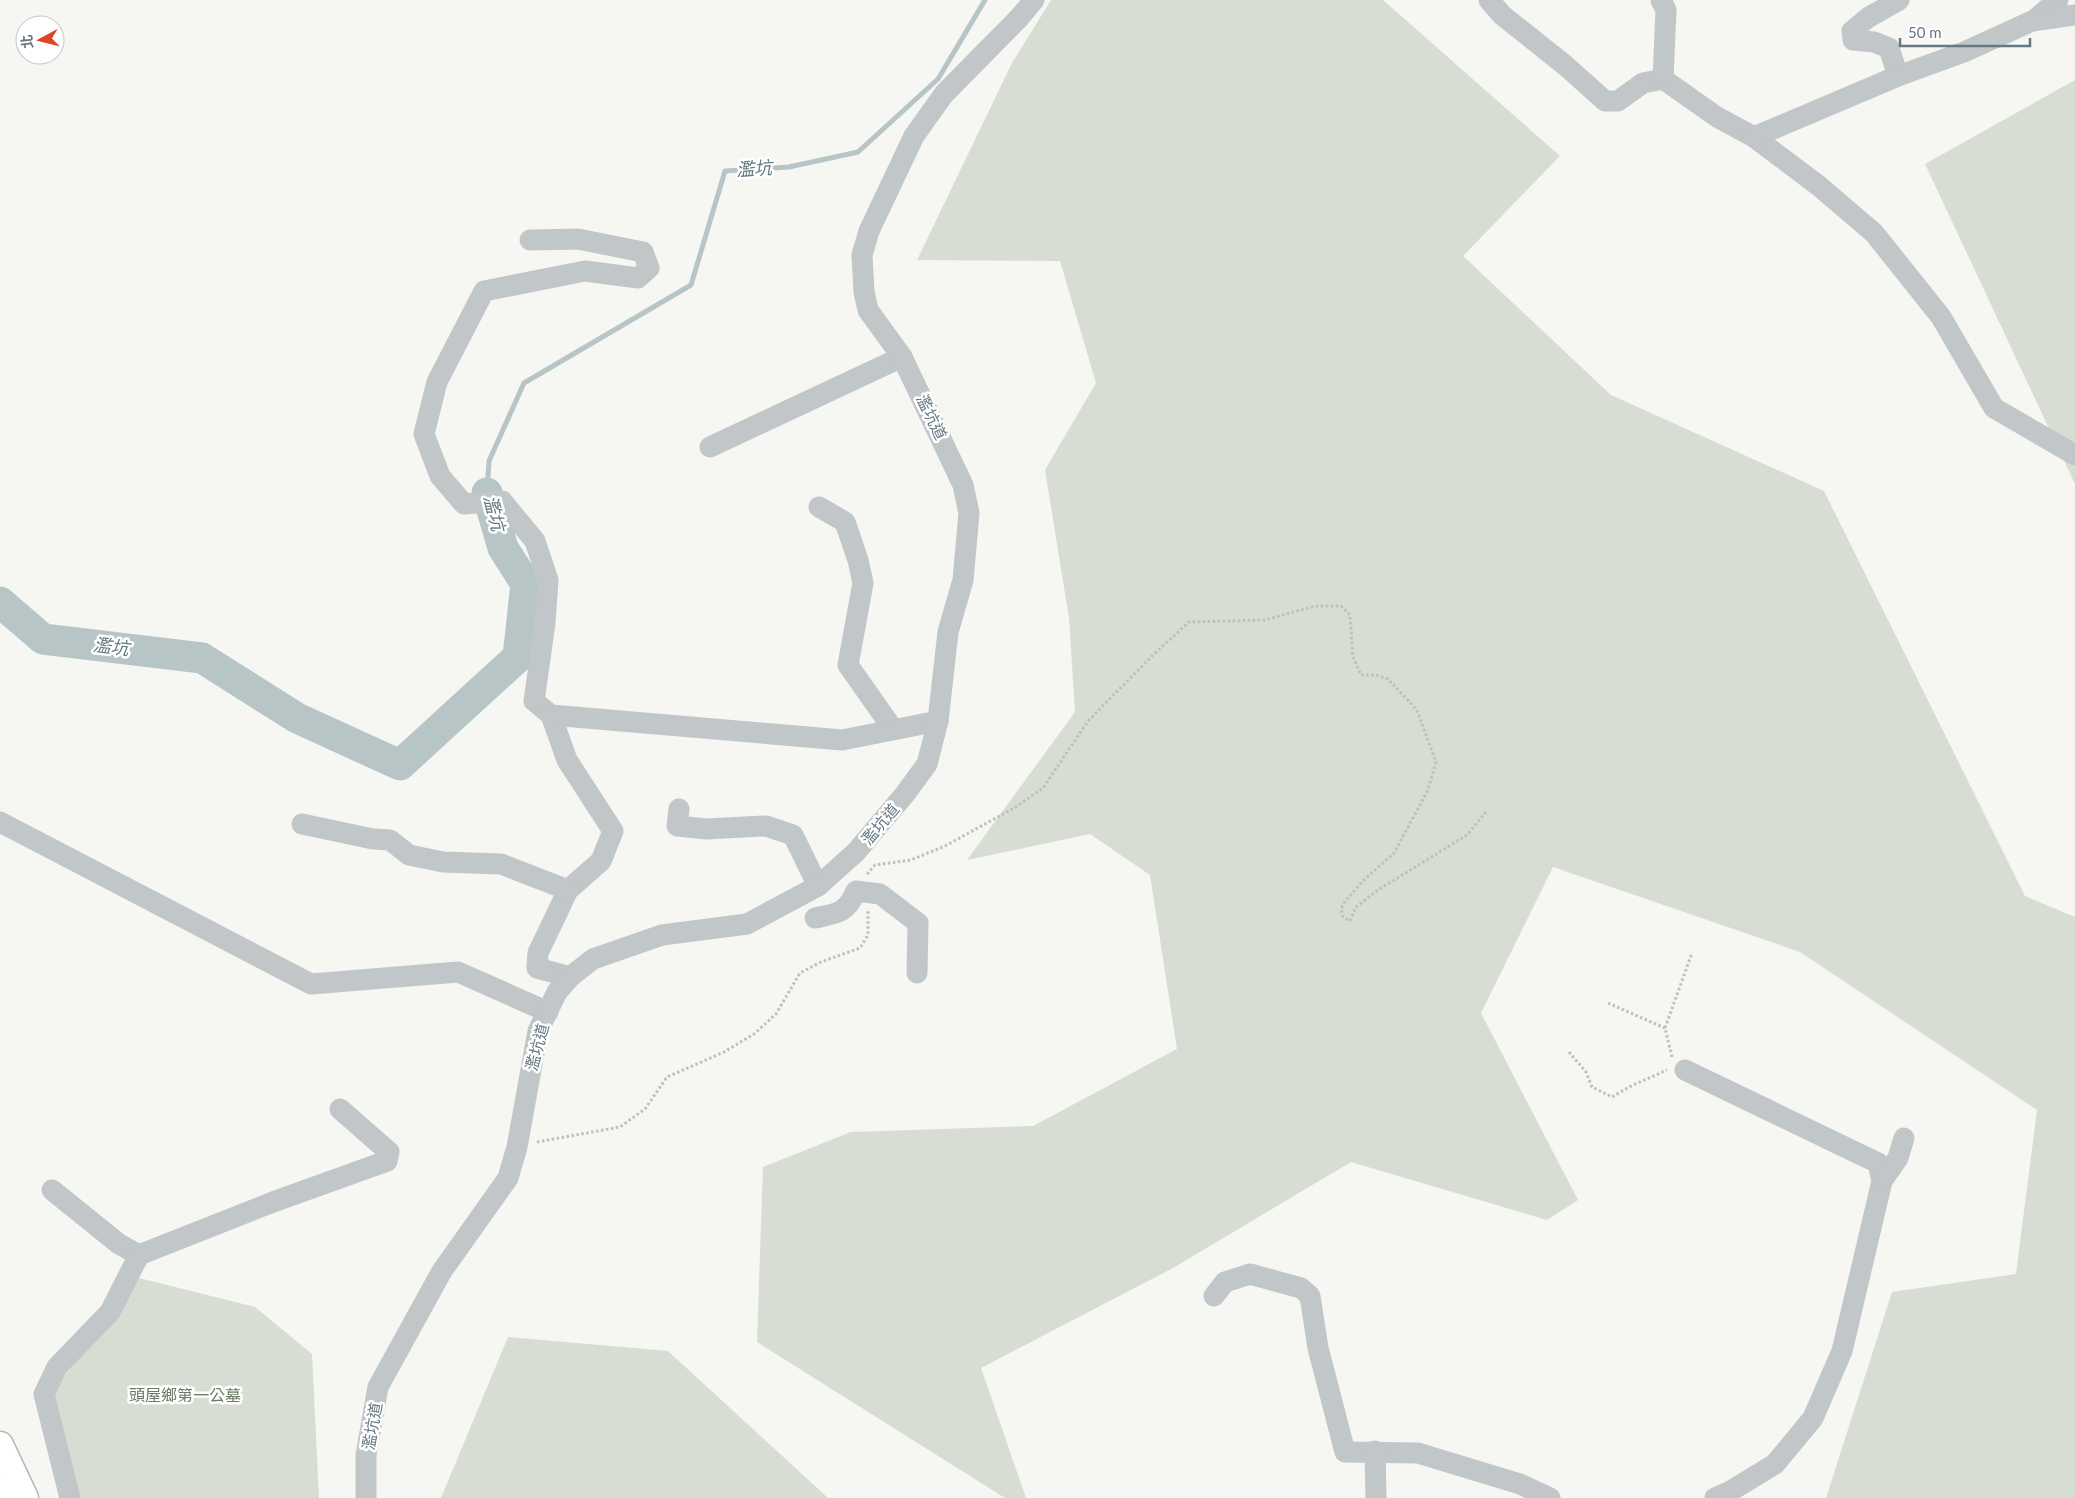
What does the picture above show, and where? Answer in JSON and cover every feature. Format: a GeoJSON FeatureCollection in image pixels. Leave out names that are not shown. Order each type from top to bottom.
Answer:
{"type":"FeatureCollection","features":[{"type":"Feature","properties":{"kind":"main road"},"geometry":{"type":"LineString","coordinates":[[0,1445],[25,1498]]}},
{"type":"Feature","properties":{"kind":"main road"},"geometry":{"type":"LineString","coordinates":[[0,1488],[4,1498]]}},
{"type":"Feature","properties":{"kind":"street","name":"濫坑道"},"geometry":{"type":"LineString","coordinates":[[366,1498],[366,1455],[378,1388],[442,1271],[508,1178],[517,1147],[538,1031],[557,992],[570,977],[593,959],[662,934],[748,924],[818,886],[856,852],[928,764],[938,721],[948,632],[963,580],[969,512],[959,476],[902,357],[868,310],[864,292],[862,255],[869,230],[914,136],[944,94],[1020,18],[1034,0]]}},
{"type":"Feature","properties":{"kind":"street"},"geometry":{"type":"LineString","coordinates":[[1489,0],[1502,15],[1566,66],[1605,101],[1618,101],[1643,83],[1663,79],[1717,117],[1754,137],[1819,186],[1874,233],[1941,317],[1994,408],[2073,449]]}},
{"type":"Feature","properties":{"kind":"street"},"geometry":{"type":"LineString","coordinates":[[1661,0],[1666,10],[1663,79]]}},
{"type":"Feature","properties":{"kind":"street"},"geometry":{"type":"LineString","coordinates":[[1898,76],[1889,48],[1874,42],[1853,40],[1852,31],[1870,17],[1899,0]]}},
{"type":"Feature","properties":{"kind":"street"},"geometry":{"type":"LineString","coordinates":[[1754,137],[1898,76],[1964,52],[2032,21],[2058,0]]}},
{"type":"Feature","properties":{"kind":"street"},"geometry":{"type":"LineString","coordinates":[[2032,21],[2075,15]]}},
{"type":"Feature","properties":{"kind":"street"},"geometry":{"type":"LineString","coordinates":[[530,240],[578,239],[643,252],[649,268],[638,278],[585,271],[484,291],[437,382],[424,434],[440,476],[464,504],[502,501],[535,541],[548,580],[545,623],[534,701],[550,716],[567,760],[612,831],[601,862],[568,890],[538,953],[537,968],[570,977]]}},
{"type":"Feature","properties":{"kind":"street"},"geometry":{"type":"LineString","coordinates":[[710,447],[902,357]]}},
{"type":"Feature","properties":{"kind":"street"},"geometry":{"type":"LineString","coordinates":[[819,507],[845,522],[858,560],[863,583],[848,665],[893,729]]}},
{"type":"Feature","properties":{"kind":"street"},"geometry":{"type":"LineString","coordinates":[[550,716],[842,740],[938,721]]}},
{"type":"Feature","properties":{"kind":"street"},"geometry":{"type":"LineString","coordinates":[[679,809],[676,826],[706,830],[766,826],[793,835],[818,886]]}},
{"type":"Feature","properties":{"kind":"street"},"geometry":{"type":"LineString","coordinates":[[0,822],[311,984],[458,972],[548,1012]]}},
{"type":"Feature","properties":{"kind":"street"},"geometry":{"type":"LineString","coordinates":[[302,824],[373,839],[390,840],[409,855],[443,862],[501,864],[568,890]]}},
{"type":"Feature","properties":{"kind":"street"},"geometry":{"type":"LineString","coordinates":[[815,918],[841,912],[850,905],[856,891],[880,894],[918,923],[917,973]]}},
{"type":"Feature","properties":{"kind":"street"},"geometry":{"type":"LineString","coordinates":[[1680,1069],[1878,1163],[1882,1181]]}},
{"type":"Feature","properties":{"kind":"street"},"geometry":{"type":"LineString","coordinates":[[70,1498],[44,1394],[57,1368],[110,1312],[139,1255],[273,1202],[387,1161],[389,1152],[340,1109]]}},
{"type":"Feature","properties":{"kind":"street"},"geometry":{"type":"LineString","coordinates":[[1716,1498],[1730,1492],[1775,1464],[1813,1418],[1842,1350],[1882,1181],[1898,1158],[1904,1138]]}},
{"type":"Feature","properties":{"kind":"street"},"geometry":{"type":"LineString","coordinates":[[52,1190],[119,1244],[139,1255]]}},
{"type":"Feature","properties":{"kind":"street"},"geometry":{"type":"LineString","coordinates":[[1214,1296],[1224,1282],[1250,1274],[1301,1288],[1310,1296],[1318,1348],[1345,1452],[1418,1453],[1518,1491],[1550,1498]]}},
{"type":"Feature","properties":{"kind":"street"},"geometry":{"type":"LineString","coordinates":[[1375,1451],[1376,1498]]}},
{"type":"Feature","properties":{"kind":"path"},"geometry":{"type":"LineString","coordinates":[[517,1147],[562,1136],[620,1127],[645,1109],[667,1077],[724,1052],[754,1034],[776,1014],[800,973],[821,962],[860,948],[868,935],[870,923],[868,904],[856,891],[875,865],[911,860],[945,846],[1014,808],[1043,788],[1088,722],[1152,656],[1189,622],[1265,620],[1315,606],[1341,606],[1350,615],[1353,657],[1361,675],[1376,675],[1388,679],[1417,710],[1436,762],[1428,790],[1394,853],[1365,879],[1345,901],[1341,909],[1343,918],[1350,921],[1356,907],[1378,890],[1467,835],[1486,812]]}},
{"type":"Feature","properties":{"kind":"path"},"geometry":{"type":"LineString","coordinates":[[1569,1052],[1586,1072],[1592,1087],[1612,1097],[1632,1086],[1680,1069],[1666,1028],[1692,953]]}},
{"type":"Feature","properties":{"kind":"path"},"geometry":{"type":"LineString","coordinates":[[1608,1003],[1666,1028]]}},
{"type":"Feature","properties":{"kind":"green space"},"geometry":{"type":"Polygon","coordinates":[[[1051,0],[1383,0],[1560,156],[1463,256],[1611,395],[1824,491],[2025,896],[2075,917],[2075,1498],[1826,1498],[1892,1292],[2016,1274],[2037,1110],[1800,952],[1553,867],[1481,1013],[1578,1200],[1547,1220],[1351,1162],[1173,1268],[981,1368],[1026,1498],[1005,1498],[757,1342],[763,1167],[851,1132],[1033,1126],[1177,1049],[1150,875],[1090,834],[967,860],[1075,712],[1069,618],[1045,470],[1096,383],[1060,261],[917,260],[1012,63],[1051,0]]]}},
{"type":"Feature","properties":{"kind":"green space"},"geometry":{"type":"Polygon","coordinates":[[[2075,80],[2075,484],[1925,164],[2075,80]]]}},
{"type":"Feature","properties":{"kind":"green space","name":"頭屋鄉第一公墓"},"geometry":{"type":"Polygon","coordinates":[[[139,1278],[255,1307],[312,1354],[319,1498],[77,1498],[53,1388],[107,1327],[139,1278]]]}},
{"type":"Feature","properties":{"kind":"green space"},"geometry":{"type":"Polygon","coordinates":[[[508,1337],[668,1351],[828,1498],[441,1498],[508,1337]]]}},
{"type":"Feature","properties":{"kind":"waterway","name":"濫坑"},"geometry":{"type":"LineString","coordinates":[[487,493],[489,461],[524,383],[691,285],[725,171],[789,167],[858,152],[938,79],[985,0]]}},
{"type":"Feature","properties":{"kind":"waterway","name":"濫坑"},"geometry":{"type":"LineString","coordinates":[[0,602],[43,639],[202,658],[297,718],[400,765],[518,657],[526,584],[503,548],[487,493]]}}]}
